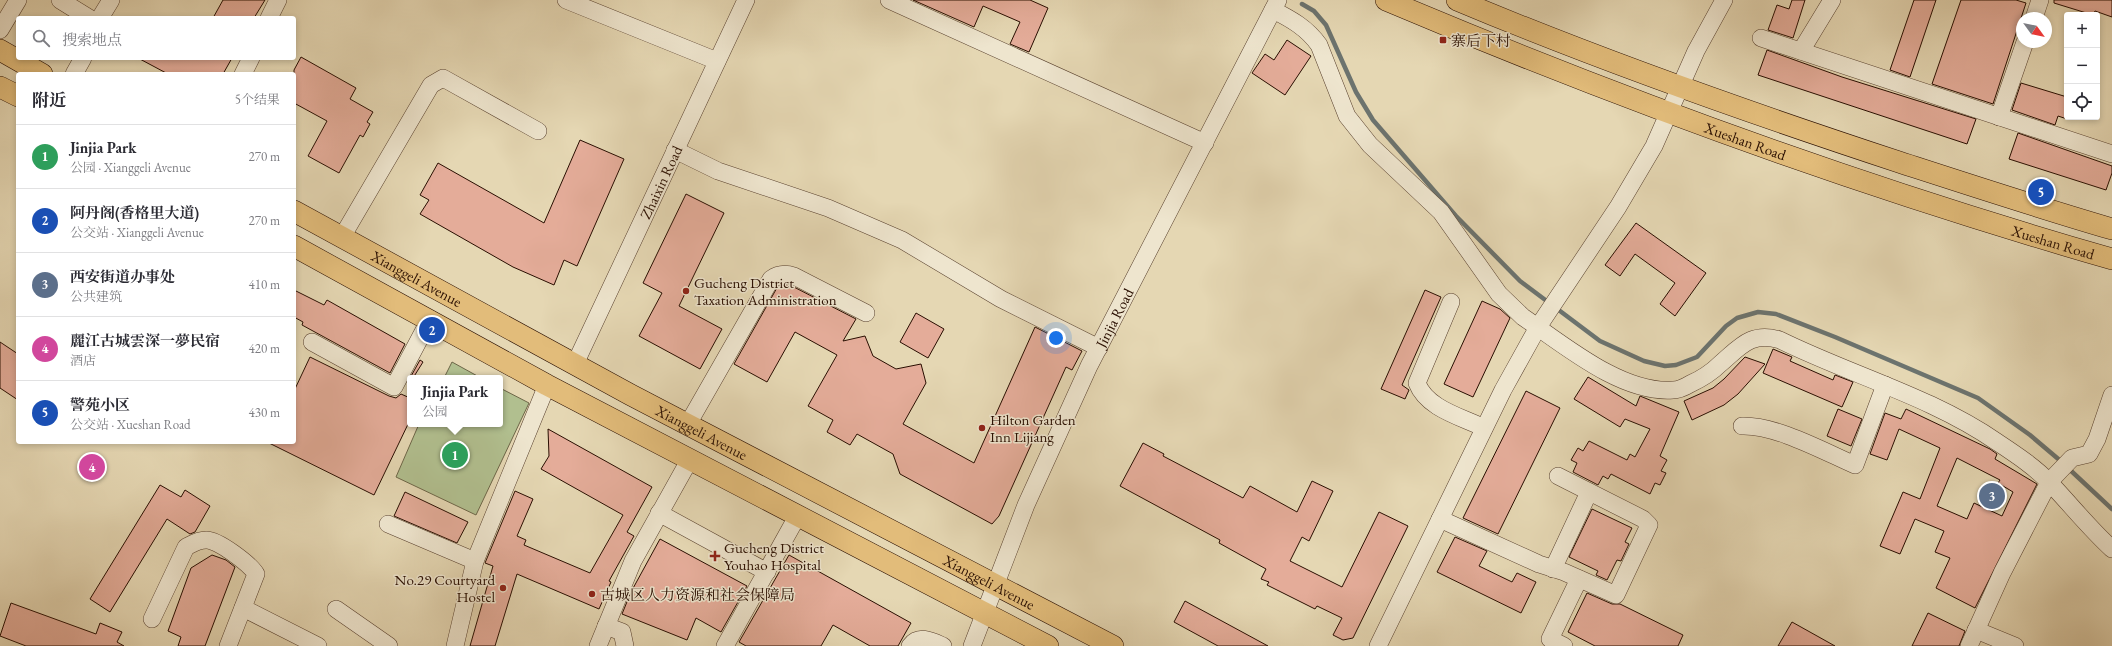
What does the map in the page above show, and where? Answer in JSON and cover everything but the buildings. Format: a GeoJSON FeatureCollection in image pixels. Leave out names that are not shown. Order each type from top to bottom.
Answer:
{"type":"FeatureCollection","features":[{"type":"Feature","properties":{"kind":"main road","name":"Xueshan Road"},"geometry":{"type":"LineString","coordinates":[[1386,0],[1528,59],[1669,112],[1938,205],[2112,259]]}},
{"type":"Feature","properties":{"kind":"main road","name":"Xueshan Road"},"geometry":{"type":"LineString","coordinates":[[1457,0],[1680,87],[1946,178],[2112,229]]}},
{"type":"Feature","properties":{"kind":"main road"},"geometry":{"type":"LineString","coordinates":[[0,50],[16,59]]}},
{"type":"Feature","properties":{"kind":"main road"},"geometry":{"type":"LineString","coordinates":[[18,60],[38,72]]}},
{"type":"Feature","properties":{"kind":"main road"},"geometry":{"type":"LineString","coordinates":[[0,87],[16,95]]}},
{"type":"Feature","properties":{"kind":"main road","name":"Xianggeli Avenue"},"geometry":{"type":"LineString","coordinates":[[296,212],[575,364],[1113,646]]}},
{"type":"Feature","properties":{"kind":"main road","name":"Xianggeli Avenue"},"geometry":{"type":"LineString","coordinates":[[296,247],[547,385],[1048,646]]}},
{"type":"Feature","properties":{"kind":"street"},"geometry":{"type":"LineString","coordinates":[[0,30],[18,0]]}},
{"type":"Feature","properties":{"kind":"street"},"geometry":{"type":"LineString","coordinates":[[60,0],[86,16]]}},
{"type":"Feature","properties":{"kind":"street"},"geometry":{"type":"LineString","coordinates":[[101,16],[111,0]]}},
{"type":"Feature","properties":{"kind":"street"},"geometry":{"type":"LineString","coordinates":[[270,16],[278,0]]}},
{"type":"Feature","properties":{"kind":"street"},"geometry":{"type":"LineString","coordinates":[[566,0],[717,61]]}},
{"type":"Feature","properties":{"kind":"street","name":"Zhaixin Road"},"geometry":{"type":"LineString","coordinates":[[575,364],[746,0]]}},
{"type":"Feature","properties":{"kind":"street"},"geometry":{"type":"LineString","coordinates":[[889,0],[1205,143]]}},
{"type":"Feature","properties":{"kind":"street"},"geometry":{"type":"LineString","coordinates":[[1378,646],[1484,428],[1538,327],[1618,207],[1654,146],[1696,50],[1724,0]]}},
{"type":"Feature","properties":{"kind":"street"},"geometry":{"type":"LineString","coordinates":[[1801,51],[1832,0]]}},
{"type":"Feature","properties":{"kind":"street"},"geometry":{"type":"LineString","coordinates":[[2036,12],[2040,0]]}},
{"type":"Feature","properties":{"kind":"street"},"geometry":{"type":"LineString","coordinates":[[1276,5],[1302,26],[1319,45],[1347,116],[1358,131],[1386,161],[1441,212],[1498,294],[1523,317],[1614,378],[1639,387],[1656,390],[1674,390],[1687,386],[1710,373],[1743,343],[1765,337],[1780,340],[1885,385],[1975,427],[2020,458],[2053,477],[2093,532],[2112,549]]}},
{"type":"Feature","properties":{"kind":"street","name":"Jinjia Road"},"geometry":{"type":"LineString","coordinates":[[972,646],[995,584],[1057,435],[1099,348],[1276,5]]}},
{"type":"Feature","properties":{"kind":"street"},"geometry":{"type":"LineString","coordinates":[[1761,38],[2112,154]]}},
{"type":"Feature","properties":{"kind":"street"},"geometry":{"type":"LineString","coordinates":[[1999,117],[2023,48]]}},
{"type":"Feature","properties":{"kind":"street"},"geometry":{"type":"LineString","coordinates":[[75,72],[82,60]]}},
{"type":"Feature","properties":{"kind":"street"},"geometry":{"type":"LineString","coordinates":[[244,72],[250,60]]}},
{"type":"Feature","properties":{"kind":"street"},"geometry":{"type":"LineString","coordinates":[[342,237],[431,85],[443,78],[538,131]]}},
{"type":"Feature","properties":{"kind":"street"},"geometry":{"type":"LineString","coordinates":[[675,150],[718,171],[828,208],[902,240],[1001,298],[1099,348]]}},
{"type":"Feature","properties":{"kind":"street"},"geometry":{"type":"LineString","coordinates":[[688,424],[771,279],[775,276],[785,274],[794,276],[866,313]]}},
{"type":"Feature","properties":{"kind":"street"},"geometry":{"type":"LineString","coordinates":[[1451,302],[1417,383],[1422,394],[1434,404],[1484,428]]}},
{"type":"Feature","properties":{"kind":"street"},"geometry":{"type":"LineString","coordinates":[[312,342],[394,387],[430,320]]}},
{"type":"Feature","properties":{"kind":"street"},"geometry":{"type":"LineString","coordinates":[[455,646],[474,561],[547,385]]}},
{"type":"Feature","properties":{"kind":"street"},"geometry":{"type":"LineString","coordinates":[[1742,426],[1755,426],[1771,430],[1855,465],[1885,385]]}},
{"type":"Feature","properties":{"kind":"street"},"geometry":{"type":"LineString","coordinates":[[1968,646],[2002,573],[2053,477],[2072,458],[2089,454],[2097,439],[2112,395]]}},
{"type":"Feature","properties":{"kind":"street"},"geometry":{"type":"LineString","coordinates":[[598,646],[633,560],[690,459]]}},
{"type":"Feature","properties":{"kind":"street"},"geometry":{"type":"LineString","coordinates":[[1440,519],[1539,564],[1616,595],[1648,525],[1643,519],[1558,476]]}},
{"type":"Feature","properties":{"kind":"street"},"geometry":{"type":"LineString","coordinates":[[1553,569],[1589,492]]}},
{"type":"Feature","properties":{"kind":"street"},"geometry":{"type":"LineString","coordinates":[[659,513],[767,572]]}},
{"type":"Feature","properties":{"kind":"street"},"geometry":{"type":"LineString","coordinates":[[725,646],[798,515]]}},
{"type":"Feature","properties":{"kind":"street"},"geometry":{"type":"LineString","coordinates":[[388,524],[474,561]]}},
{"type":"Feature","properties":{"kind":"street"},"geometry":{"type":"LineString","coordinates":[[152,619],[186,547],[196,542],[208,539],[242,558],[252,566],[256,574],[228,646]]}},
{"type":"Feature","properties":{"kind":"street"},"geometry":{"type":"LineString","coordinates":[[1564,646],[1550,639],[1579,579]]}},
{"type":"Feature","properties":{"kind":"street"},"geometry":{"type":"LineString","coordinates":[[242,608],[318,646]]}},
{"type":"Feature","properties":{"kind":"street"},"geometry":{"type":"LineString","coordinates":[[336,609],[389,646]]}},
{"type":"Feature","properties":{"kind":"street"},"geometry":{"type":"LineString","coordinates":[[606,626],[622,632],[625,646]]}},
{"type":"Feature","properties":{"kind":"street"},"geometry":{"type":"LineString","coordinates":[[1976,630],[2015,646]]}},
{"type":"Feature","properties":{"kind":"street"},"geometry":{"type":"LineString","coordinates":[[910,646],[916,641],[929,639],[943,646]]}},
{"type":"Feature","properties":{"kind":"green space"},"geometry":{"type":"Polygon","coordinates":[[[452,362],[476,375],[446,375],[452,362]]]}},
{"type":"Feature","properties":{"kind":"green space"},"geometry":{"type":"Polygon","coordinates":[[[503,390],[529,403],[476,515],[396,477],[418,427],[503,427],[503,390]]]}},
{"type":"Feature","properties":{"kind":"waterway"},"geometry":{"type":"LineString","coordinates":[[1302,4],[1314,11],[1326,25],[1356,92],[1373,120],[1456,216],[1520,281],[1600,341],[1644,361],[1665,366],[1676,365],[1697,357],[1726,326],[1737,318],[1758,312],[1776,314],[1835,337],[1978,398],[2030,435],[2063,463]]}},
{"type":"Feature","properties":{"kind":"waterway"},"geometry":{"type":"LineString","coordinates":[[2068,468],[2112,509]]}},
{"type":"Feature","properties":{"kind":"place","name":"寨后下村"},"geometry":{"type":"Point","coordinates":[1443,40]}},
{"type":"Feature","properties":{"kind":"place","name":"警苑小区"},"geometry":{"type":"Point","coordinates":[2041,192]}},
{"type":"Feature","properties":{"kind":"place","name":"Gucheng District Taxation Administration"},"geometry":{"type":"Point","coordinates":[686,291]}},
{"type":"Feature","properties":{"kind":"place","name":"阿丹阁(香格里大道)"},"geometry":{"type":"Point","coordinates":[432,330]}},
{"type":"Feature","properties":{"kind":"place","name":"Hilton Garden Inn Lijiang"},"geometry":{"type":"Point","coordinates":[982,428]}},
{"type":"Feature","properties":{"kind":"place","name":"Jinjia Park"},"geometry":{"type":"Point","coordinates":[455,455]}},
{"type":"Feature","properties":{"kind":"place","name":"麗江古城雲深一夢民宿"},"geometry":{"type":"Point","coordinates":[92,467]}},
{"type":"Feature","properties":{"kind":"place","name":"西安街道办事处"},"geometry":{"type":"Point","coordinates":[1992,496]}},
{"type":"Feature","properties":{"kind":"place","name":"Gucheng District Youhao Hospital"},"geometry":{"type":"Point","coordinates":[715,556]}},
{"type":"Feature","properties":{"kind":"place","name":"No.29 Courtyard Hostel"},"geometry":{"type":"Point","coordinates":[503,588]}},
{"type":"Feature","properties":{"kind":"place","name":"古城区人力资源和社会保障局"},"geometry":{"type":"Point","coordinates":[592,594]}}]}
